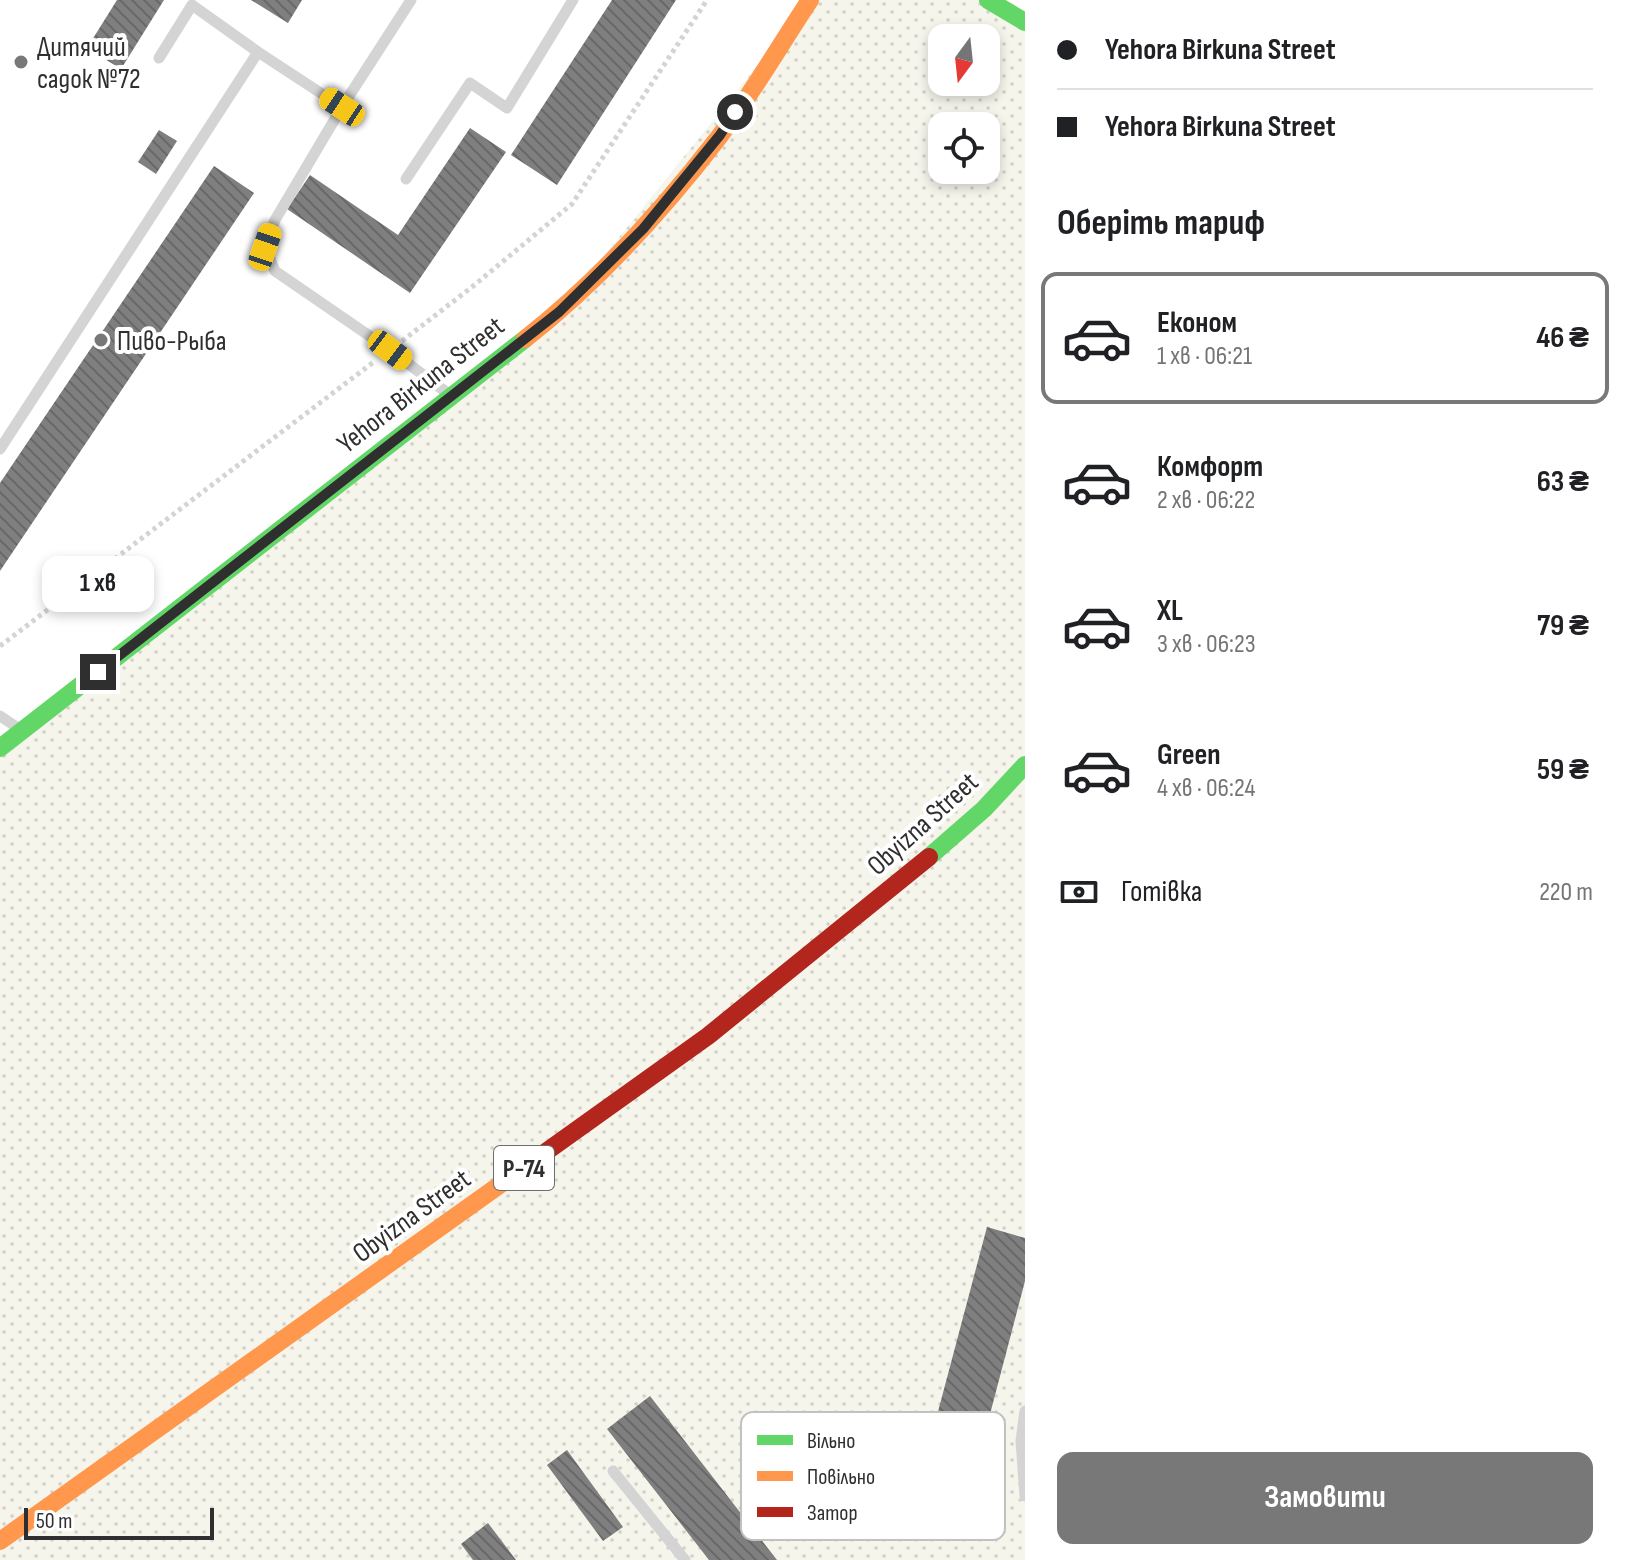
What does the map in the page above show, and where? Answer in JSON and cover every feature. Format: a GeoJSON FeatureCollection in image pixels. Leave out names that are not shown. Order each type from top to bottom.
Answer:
{"type":"FeatureCollection","features":[{"type":"Feature","properties":{"kind":"main road","name":"Yehora Birkuna Street"},"geometry":{"type":"LineString","coordinates":[[0,748],[559,312],[643,229],[720,135],[810,0]]}},
{"type":"Feature","properties":{"kind":"main road"},"geometry":{"type":"LineString","coordinates":[[988,0],[1025,22]]}},
{"type":"Feature","properties":{"kind":"main road","name":"Obyizna Street"},"geometry":{"type":"LineString","coordinates":[[0,1541],[708,1036],[902,880],[984,809],[1025,765]]}},
{"type":"Feature","properties":{"kind":"lane"},"geometry":{"type":"LineString","coordinates":[[411,0],[342,107],[275,220],[265,247],[275,271],[390,350],[450,396]]}},
{"type":"Feature","properties":{"kind":"lane"},"geometry":{"type":"LineString","coordinates":[[406,179],[470,83],[507,108],[573,0]]}},
{"type":"Feature","properties":{"kind":"lane"},"geometry":{"type":"LineString","coordinates":[[159,58],[192,5],[342,107]]}},
{"type":"Feature","properties":{"kind":"lane"},"geometry":{"type":"LineString","coordinates":[[0,449],[258,52]]}},
{"type":"Feature","properties":{"kind":"lane"},"geometry":{"type":"LineString","coordinates":[[0,716],[22,731]]}},
{"type":"Feature","properties":{"kind":"lane"},"geometry":{"type":"LineString","coordinates":[[1025,1411],[1021,1441],[1025,1496]]}},
{"type":"Feature","properties":{"kind":"lane"},"geometry":{"type":"LineString","coordinates":[[613,1471],[685,1560]]}},
{"type":"Feature","properties":{"kind":"shaded area"},"geometry":{"type":"Polygon","coordinates":[[[810,0],[988,0],[1025,22],[1025,1560],[0,1560],[0,748],[559,312],[810,0]]]}},
{"type":"Feature","properties":{"kind":"building"},"geometry":{"type":"Polygon","coordinates":[[[117,0],[164,0],[121,69],[87,48],[117,0]]]}},
{"type":"Feature","properties":{"kind":"building"},"geometry":{"type":"Polygon","coordinates":[[[251,0],[302,0],[288,23],[251,0]]]}},
{"type":"Feature","properties":{"kind":"building"},"geometry":{"type":"Polygon","coordinates":[[[612,0],[676,0],[557,185],[511,155],[612,0]]]}},
{"type":"Feature","properties":{"kind":"building"},"geometry":{"type":"Polygon","coordinates":[[[470,128],[506,152],[410,293],[287,209],[310,175],[398,235],[470,128]]]}},
{"type":"Feature","properties":{"kind":"building"},"geometry":{"type":"Polygon","coordinates":[[[159,130],[177,141],[156,174],[138,162],[159,130]]]}},
{"type":"Feature","properties":{"kind":"building"},"geometry":{"type":"Polygon","coordinates":[[[214,166],[254,193],[0,571],[0,483],[214,166]]]}},
{"type":"Feature","properties":{"kind":"building"},"geometry":{"type":"Polygon","coordinates":[[[987,1227],[1025,1238],[1025,1281],[991,1412],[938,1412],[987,1227]]]}},
{"type":"Feature","properties":{"kind":"building"},"geometry":{"type":"Polygon","coordinates":[[[650,1396],[741,1514],[741,1540],[762,1540],[777,1560],[709,1560],[607,1429],[650,1396]]]}},
{"type":"Feature","properties":{"kind":"building"},"geometry":{"type":"Polygon","coordinates":[[[567,1450],[623,1527],[603,1541],[547,1465],[567,1450]]]}},
{"type":"Feature","properties":{"kind":"building"},"geometry":{"type":"Polygon","coordinates":[[[488,1523],[516,1560],[473,1560],[461,1544],[488,1523]]]}},
{"type":"Feature","properties":{"kind":"traffic: fast"},"geometry":{"type":"LineString","coordinates":[[988,0],[1025,22]]}},
{"type":"Feature","properties":{"kind":"traffic: fast"},"geometry":{"type":"LineString","coordinates":[[0,748],[525,339]]}},
{"type":"Feature","properties":{"kind":"traffic: fast"},"geometry":{"type":"LineString","coordinates":[[929,857],[984,809],[1025,765]]}},
{"type":"Feature","properties":{"kind":"traffic: slow"},"geometry":{"type":"LineString","coordinates":[[525,339],[604,269],[675,192],[731,121],[810,0]]}},
{"type":"Feature","properties":{"kind":"traffic: slow"},"geometry":{"type":"LineString","coordinates":[[0,1541],[515,1174]]}},
{"type":"Feature","properties":{"kind":"traffic: jam"},"geometry":{"type":"LineString","coordinates":[[515,1174],[708,1036],[929,857]]}},
{"type":"Feature","properties":{"kind":"place","name":"Дитячий садок №72"},"geometry":{"type":"Point","coordinates":[21,62]}},
{"type":"Feature","properties":{"kind":"place","name":"Пиво-Рыба"},"geometry":{"type":"Point","coordinates":[101,340]}},
{"type":"Feature","properties":{"kind":"route"},"geometry":{"type":"LineString","coordinates":[[98,672],[559,312],[643,229],[720,135],[735,112]]}}]}
